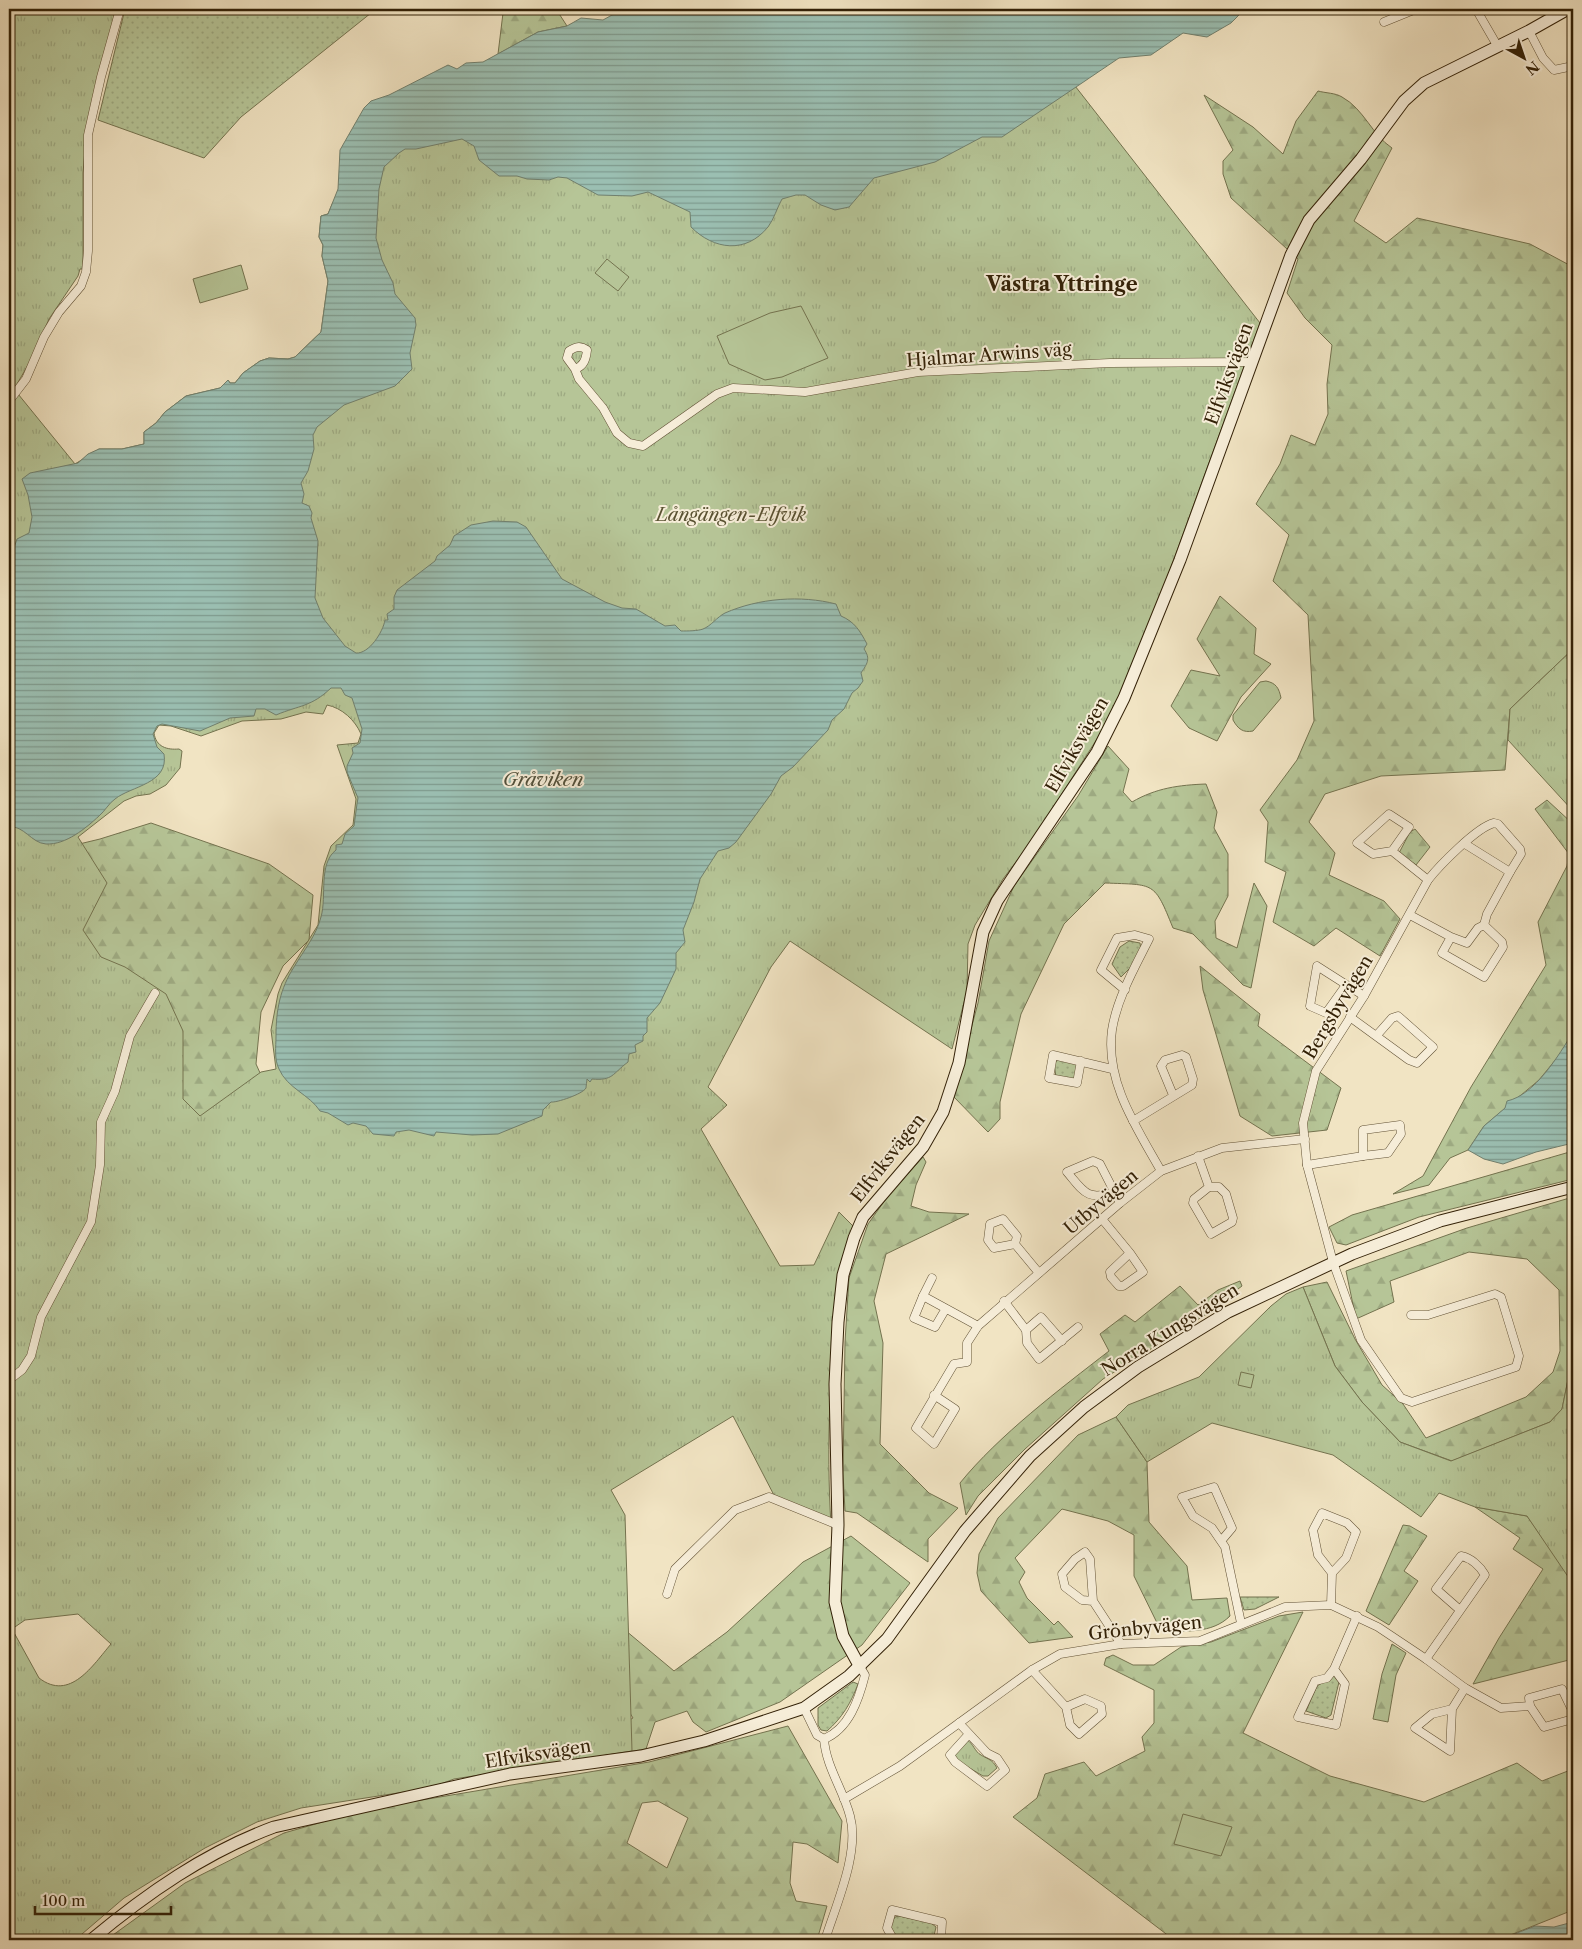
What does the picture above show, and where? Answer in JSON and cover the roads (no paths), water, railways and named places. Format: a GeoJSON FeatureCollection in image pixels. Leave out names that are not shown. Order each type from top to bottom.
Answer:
{"type":"FeatureCollection","features":[{"type":"Feature","properties":{"kind":"street"},"geometry":{"type":"LineString","coordinates":[[9,401],[26,379],[51,325],[81,286],[86,272],[88,251],[88,135],[101,77],[120,9]]}},
{"type":"Feature","properties":{"kind":"street"},"geometry":{"type":"LineString","coordinates":[[1384,22],[1416,9]]}},
{"type":"Feature","properties":{"kind":"street"},"geometry":{"type":"LineString","coordinates":[[1476,9],[1498,47]]}},
{"type":"Feature","properties":{"kind":"street","name":"Elfviksvägen"},"geometry":{"type":"LineString","coordinates":[[92,1940],[137,1903],[191,1868],[237,1842],[274,1828],[510,1774],[641,1756],[704,1741],[804,1708],[860,1667],[843,1636],[836,1614],[838,1525],[835,1384],[838,1322],[843,1275],[854,1238],[864,1217],[923,1147],[943,1112],[958,1063],[983,932],[997,901],[1097,752],[1124,698],[1180,560],[1291,255],[1309,220],[1361,159],[1404,100],[1424,83],[1498,47],[1568,9]]}},
{"type":"Feature","properties":{"kind":"street"},"geometry":{"type":"LineString","coordinates":[[1529,31],[1548,65],[1554,70],[1573,66]]}},
{"type":"Feature","properties":{"kind":"street","name":"Hjalmar Arwins väg"},"geometry":{"type":"LineString","coordinates":[[575,369],[579,379],[603,408],[617,433],[629,443],[643,446],[717,394],[733,388],[804,392],[918,372],[1110,363],[1252,362]]}},
{"type":"Feature","properties":{"kind":"street"},"geometry":{"type":"LineString","coordinates":[[1392,851],[1409,827],[1389,814],[1357,843],[1373,854],[1392,851],[1428,880]]}},
{"type":"Feature","properties":{"kind":"street","name":"Bergsbyvägen"},"geometry":{"type":"LineString","coordinates":[[1411,1315],[1428,1315],[1495,1294],[1501,1297],[1520,1356],[1516,1367],[1412,1402],[1401,1398],[1361,1340],[1333,1262],[1307,1165],[1303,1123],[1316,1071],[1364,996],[1428,880],[1438,867],[1482,828],[1491,824],[1498,824],[1521,852],[1510,872]]}},
{"type":"Feature","properties":{"kind":"street"},"geometry":{"type":"LineString","coordinates":[[1410,915],[1464,943],[1469,942],[1478,928],[1484,925],[1487,914],[1510,872],[1465,844]]}},
{"type":"Feature","properties":{"kind":"street"},"geometry":{"type":"LineString","coordinates":[[1451,937],[1442,952],[1484,977],[1503,947],[1502,942],[1484,925]]}},
{"type":"Feature","properties":{"kind":"street"},"geometry":{"type":"LineString","coordinates":[[1125,990],[1101,970],[1117,938],[1135,934],[1149,939],[1125,990],[1112,1029],[1112,1069],[1133,1121],[1161,1171]]}},
{"type":"Feature","properties":{"kind":"street"},"geometry":{"type":"LineString","coordinates":[[1346,985],[1326,1013],[1310,1006],[1317,966],[1364,996]]}},
{"type":"Feature","properties":{"kind":"street"},"geometry":{"type":"LineString","coordinates":[[9,1380],[22,1370],[31,1356],[41,1317],[91,1222],[100,1165],[101,1122],[115,1091],[130,1036],[156,994]]}},
{"type":"Feature","properties":{"kind":"street"},"geometry":{"type":"LineString","coordinates":[[1350,1017],[1409,1060],[1418,1063],[1433,1047],[1398,1016],[1392,1018],[1377,1035]]}},
{"type":"Feature","properties":{"kind":"street"},"geometry":{"type":"LineString","coordinates":[[1081,1061],[1077,1083],[1048,1078],[1053,1055],[1081,1061],[1112,1069]]}},
{"type":"Feature","properties":{"kind":"street"},"geometry":{"type":"LineString","coordinates":[[1133,1121],[1173,1096],[1192,1084],[1193,1080],[1186,1057],[1182,1055],[1165,1060],[1161,1066],[1173,1096]]}},
{"type":"Feature","properties":{"kind":"street"},"geometry":{"type":"LineString","coordinates":[[1307,1165],[1388,1153],[1401,1134],[1400,1125],[1362,1130],[1363,1156]]}},
{"type":"Feature","properties":{"kind":"street","name":"Utbyvägen"},"geometry":{"type":"LineString","coordinates":[[934,1395],[954,1364],[967,1362],[967,1343],[978,1326],[1004,1301],[1161,1171],[1222,1148],[1305,1139]]}},
{"type":"Feature","properties":{"kind":"street"},"geometry":{"type":"LineString","coordinates":[[1198,1156],[1209,1187]]}},
{"type":"Feature","properties":{"kind":"street"},"geometry":{"type":"LineString","coordinates":[[1114,1192],[1099,1197],[1090,1195],[1067,1172],[1093,1161],[1098,1162],[1114,1192],[1120,1204]]}},
{"type":"Feature","properties":{"kind":"street"},"geometry":{"type":"LineString","coordinates":[[1209,1187],[1219,1187],[1224,1190],[1234,1218],[1232,1222],[1211,1234],[1193,1203],[1194,1199],[1209,1187]]}},
{"type":"Feature","properties":{"kind":"street","name":"Norra Kungsvägen"},"geometry":{"type":"LineString","coordinates":[[860,1667],[895,1630],[965,1531],[1004,1483],[1030,1456],[1084,1407],[1138,1367],[1197,1329],[1254,1299],[1333,1262],[1440,1221],[1573,1187]]}},
{"type":"Feature","properties":{"kind":"street"},"geometry":{"type":"LineString","coordinates":[[1102,1219],[1130,1253],[1143,1272],[1124,1286],[1119,1286],[1111,1277],[1110,1272],[1130,1253]]}},
{"type":"Feature","properties":{"kind":"street"},"geometry":{"type":"LineString","coordinates":[[1015,1244],[1039,1273]]}},
{"type":"Feature","properties":{"kind":"street"},"geometry":{"type":"LineString","coordinates":[[932,1278],[914,1318],[934,1327],[945,1310]]}},
{"type":"Feature","properties":{"kind":"street"},"geometry":{"type":"LineString","coordinates":[[923,1296],[945,1310],[978,1326]]}},
{"type":"Feature","properties":{"kind":"street"},"geometry":{"type":"LineString","coordinates":[[1004,1301],[1026,1330],[1027,1343],[1039,1359],[1078,1328]]}},
{"type":"Feature","properties":{"kind":"street"},"geometry":{"type":"LineString","coordinates":[[1026,1330],[1041,1317],[1062,1341]]}},
{"type":"Feature","properties":{"kind":"street"},"geometry":{"type":"LineString","coordinates":[[934,1395],[955,1409],[934,1444],[916,1428],[934,1395]]}},
{"type":"Feature","properties":{"kind":"street"},"geometry":{"type":"LineString","coordinates":[[1221,1541],[1232,1528],[1214,1487],[1182,1497],[1193,1516],[1212,1528],[1221,1541],[1225,1546],[1241,1623]]}},
{"type":"Feature","properties":{"kind":"street"},"geometry":{"type":"LineString","coordinates":[[668,1594],[675,1569],[735,1510],[769,1497],[838,1525]]}},
{"type":"Feature","properties":{"kind":"street"},"geometry":{"type":"LineString","coordinates":[[1331,1605],[1332,1573],[1318,1555],[1313,1530],[1322,1513],[1347,1523],[1356,1532],[1346,1558],[1332,1573]]}},
{"type":"Feature","properties":{"kind":"street"},"geometry":{"type":"LineString","coordinates":[[1092,1601],[1082,1600],[1065,1587],[1062,1574],[1074,1559],[1085,1552],[1090,1559],[1092,1601],[1121,1644]]}},
{"type":"Feature","properties":{"kind":"street"},"geometry":{"type":"LineString","coordinates":[[1426,1659],[1485,1575],[1482,1569],[1468,1557],[1462,1556],[1436,1589],[1460,1610]]}},
{"type":"Feature","properties":{"kind":"street","name":"Grönbyvägen"},"geometry":{"type":"LineString","coordinates":[[844,1800],[900,1766],[1032,1670],[1060,1654],[1121,1644],[1200,1641],[1285,1607],[1331,1605],[1378,1627],[1465,1688],[1501,1708],[1530,1706]]}},
{"type":"Feature","properties":{"kind":"street"},"geometry":{"type":"LineString","coordinates":[[1334,1669],[1345,1684],[1336,1725],[1298,1716],[1315,1681],[1327,1678],[1334,1669],[1357,1616]]}},
{"type":"Feature","properties":{"kind":"street"},"geometry":{"type":"LineString","coordinates":[[824,1739],[832,1736],[843,1726],[854,1708],[865,1675],[860,1667]]}},
{"type":"Feature","properties":{"kind":"street"},"geometry":{"type":"LineString","coordinates":[[1032,1670],[1066,1708],[1070,1725],[1079,1734],[1102,1714],[1102,1706],[1085,1699],[1066,1708]]}},
{"type":"Feature","properties":{"kind":"street"},"geometry":{"type":"LineString","coordinates":[[1452,1709],[1432,1714],[1415,1728],[1450,1751],[1452,1709],[1465,1688]]}},
{"type":"Feature","properties":{"kind":"street"},"geometry":{"type":"LineString","coordinates":[[1573,1712],[1562,1689],[1529,1698],[1530,1706],[1544,1727],[1573,1719]]}},
{"type":"Feature","properties":{"kind":"street"},"geometry":{"type":"LineString","coordinates":[[804,1708],[817,1735],[824,1739]]}},
{"type":"Feature","properties":{"kind":"street"},"geometry":{"type":"LineString","coordinates":[[959,1723],[987,1753],[997,1758],[1004,1770],[987,1786],[955,1762],[950,1755],[969,1734]]}},
{"type":"Feature","properties":{"kind":"street"},"geometry":{"type":"LineString","coordinates":[[824,1739],[825,1752],[850,1815],[852,1843],[825,1940]]}},
{"type":"Feature","properties":{"kind":"street"},"geometry":{"type":"LineString","coordinates":[[898,1940],[892,1937],[887,1928],[892,1910],[942,1922],[941,1940]]}},
{"type":"Feature","properties":{"kind":"water","name":"Gråviken"},"geometry":{"type":"Polygon","coordinates":[[[1245,9],[1231,23],[1207,37],[1183,33],[1151,55],[1119,58],[1002,137],[982,137],[935,162],[874,178],[849,207],[835,210],[821,205],[805,195],[796,195],[782,199],[768,227],[750,242],[740,245],[720,244],[700,235],[691,227],[690,212],[648,192],[632,196],[598,195],[567,178],[558,177],[549,180],[499,176],[479,160],[474,146],[462,139],[416,149],[405,149],[384,167],[379,189],[376,238],[382,260],[393,283],[395,294],[415,318],[416,325],[410,353],[412,369],[395,386],[344,405],[317,427],[313,435],[314,449],[308,471],[301,483],[304,494],[302,503],[309,506],[312,513],[311,518],[318,541],[315,598],[323,618],[345,646],[356,653],[366,650],[375,641],[385,620],[388,620],[387,614],[394,609],[394,597],[397,590],[435,561],[437,556],[450,545],[454,536],[471,525],[493,521],[517,522],[526,527],[562,579],[605,602],[622,608],[636,609],[665,626],[675,625],[681,631],[703,629],[725,613],[766,601],[794,599],[836,604],[841,616],[854,624],[862,635],[867,644],[864,649],[868,659],[861,673],[863,681],[852,693],[844,709],[832,720],[828,730],[793,767],[781,776],[771,794],[736,842],[729,848],[718,851],[700,879],[694,902],[683,930],[685,942],[676,953],[676,969],[660,1003],[647,1018],[647,1032],[643,1036],[643,1041],[635,1045],[636,1052],[629,1054],[628,1062],[608,1078],[592,1079],[590,1082],[587,1079],[584,1090],[569,1098],[551,1102],[543,1110],[542,1116],[498,1134],[472,1135],[436,1132],[434,1136],[409,1130],[396,1132],[394,1136],[373,1134],[366,1126],[353,1123],[348,1125],[328,1113],[320,1111],[316,1105],[287,1081],[276,1061],[277,1017],[282,992],[289,975],[319,924],[323,909],[325,872],[330,856],[336,850],[336,845],[342,844],[345,834],[354,826],[358,798],[347,772],[347,766],[353,753],[352,748],[360,743],[362,729],[352,698],[345,695],[341,688],[331,688],[311,702],[276,715],[265,709],[256,709],[254,716],[230,718],[200,731],[162,724],[157,726],[153,734],[157,747],[164,754],[164,764],[161,772],[147,783],[115,799],[82,830],[61,842],[46,844],[36,841],[19,829],[9,827],[9,552],[14,548],[17,539],[29,533],[32,517],[28,495],[22,479],[30,473],[78,463],[88,454],[99,449],[122,449],[144,444],[144,432],[156,423],[165,412],[186,396],[220,388],[228,380],[230,383],[235,383],[243,373],[260,361],[269,358],[288,359],[295,357],[321,332],[328,281],[322,256],[323,245],[319,237],[321,216],[328,214],[338,189],[340,150],[364,108],[371,101],[389,95],[448,65],[457,69],[466,63],[483,62],[538,32],[567,26],[581,18],[603,20],[621,10],[1245,9]]]}},
{"type":"Feature","properties":{"kind":"water"},"geometry":{"type":"Polygon","coordinates":[[[1573,1032],[1573,1143],[1536,1152],[1503,1164],[1484,1159],[1468,1150],[1484,1126],[1505,1108],[1507,1101],[1527,1091],[1545,1073],[1573,1032]]]}},
{"type":"Feature","properties":{"kind":"water"},"geometry":{"type":"Polygon","coordinates":[[[1573,1922],[1573,1940],[1499,1940],[1535,1926],[1554,1927],[1573,1922]]]}},
{"type":"Feature","properties":{"kind":"district","name":"Västra Yttringe"},"geometry":{"type":"Point","coordinates":[1062,284]}},
{"type":"Feature","properties":{"kind":"park label","name":"Långängen-Elfvik"},"geometry":{"type":"Point","coordinates":[731,515]}}]}
